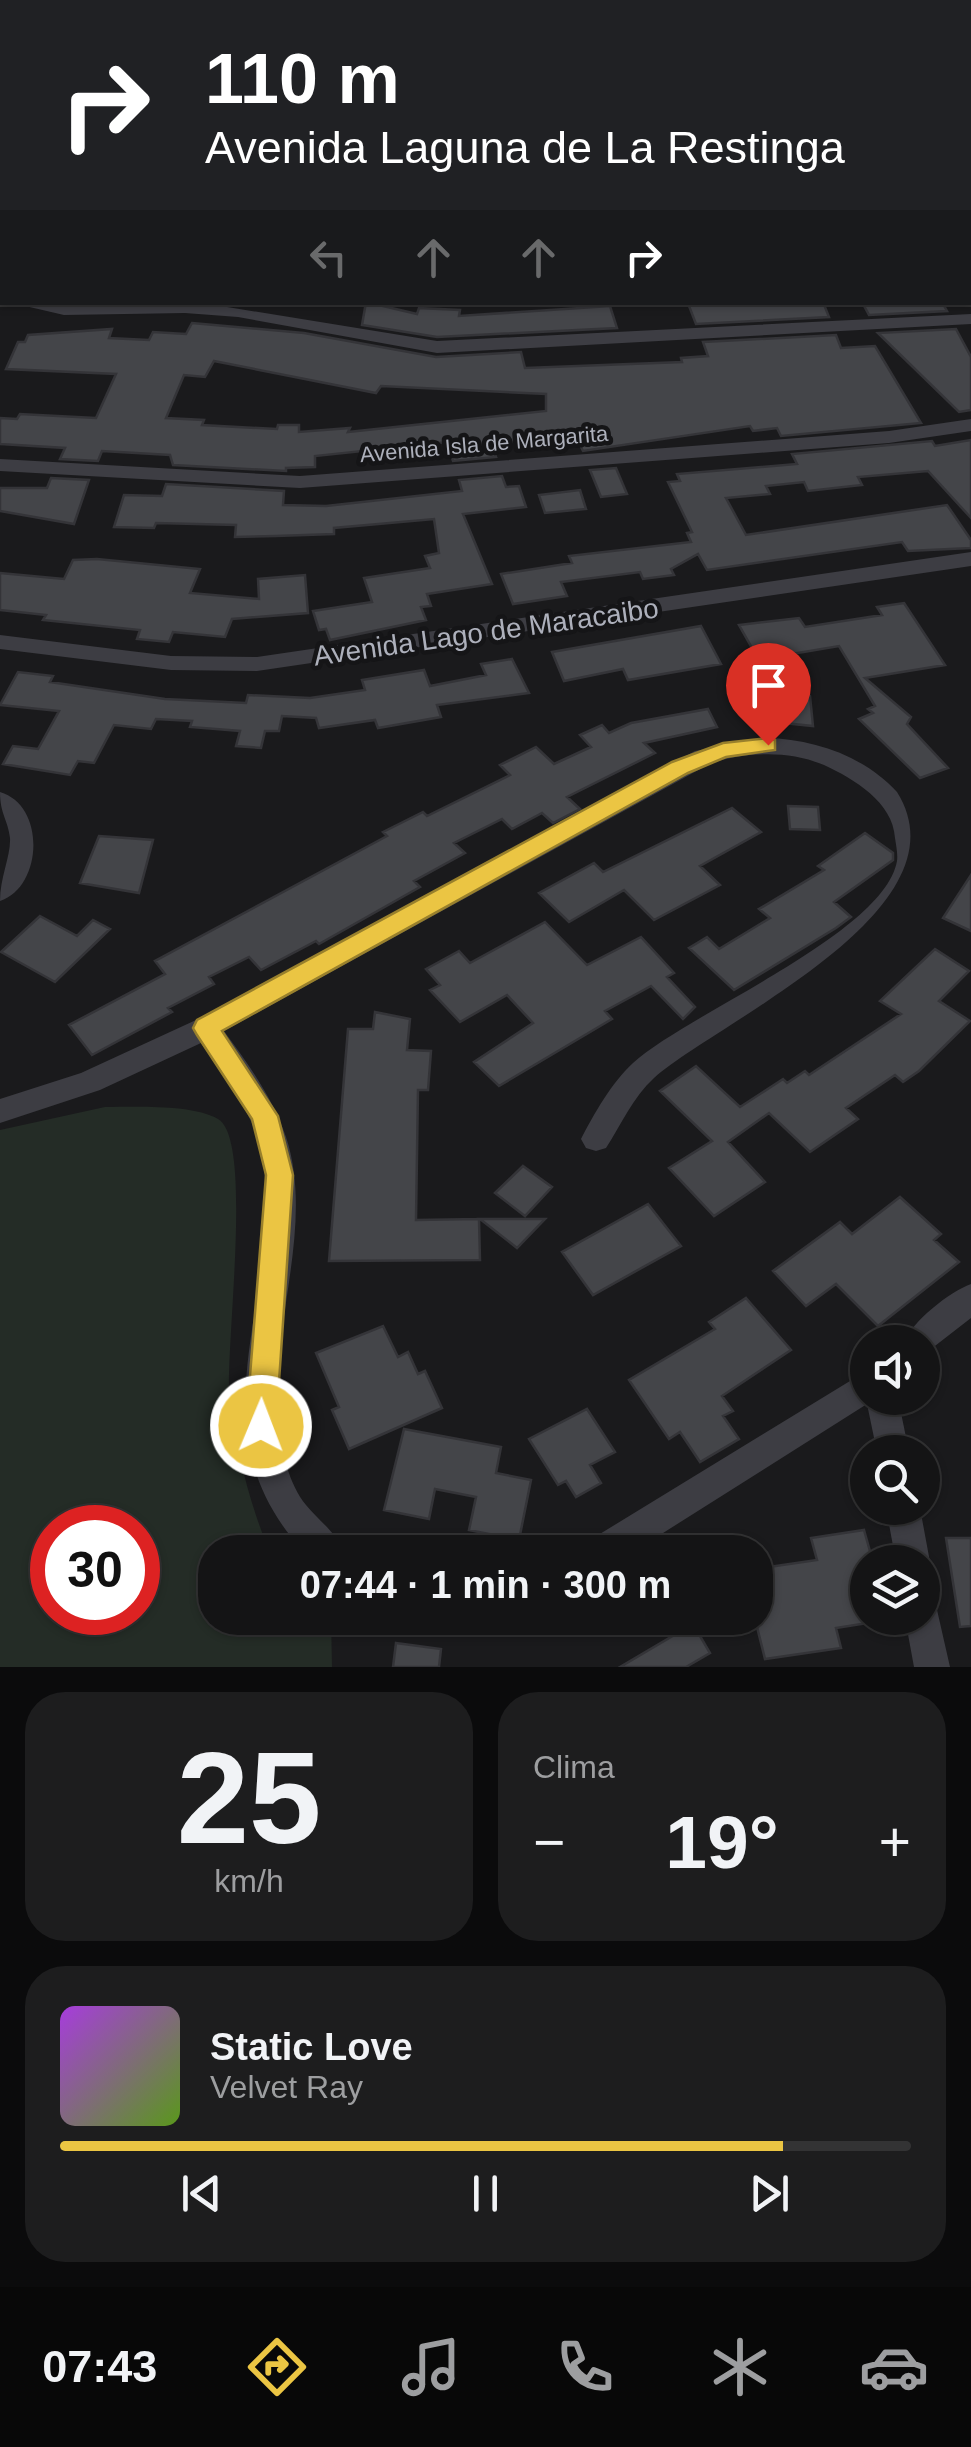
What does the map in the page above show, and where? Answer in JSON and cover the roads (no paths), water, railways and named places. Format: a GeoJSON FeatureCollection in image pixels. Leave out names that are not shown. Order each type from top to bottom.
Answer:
{"type":"FeatureCollection","features":[{"type":"Feature","properties":{"kind":"street"},"geometry":{"type":"LineString","coordinates":[[32,305],[212,309],[395,344],[436,347],[971,319]]}},
{"type":"Feature","properties":{"kind":"street","name":"Avenida Isla de Margarita"},"geometry":{"type":"LineString","coordinates":[[0,465],[314,482],[889,437],[971,424]]}},
{"type":"Feature","properties":{"kind":"street","name":"Avenida Lago de Maracaibo"},"geometry":{"type":"LineString","coordinates":[[0,642],[170,663],[257,664],[971,558]]}},
{"type":"Feature","properties":{"kind":"street"},"geometry":{"type":"LineString","coordinates":[[0,1111],[90,1082],[206,1028],[703,756],[742,747],[794,747],[821,754],[872,781],[902,814],[910,834],[908,871],[900,889],[860,930],[643,1071],[596,1139]]}},
{"type":"Feature","properties":{"kind":"street"},"geometry":{"type":"LineString","coordinates":[[0,801],[16,813],[24,830],[18,868],[0,891]]}},
{"type":"Feature","properties":{"kind":"street"},"geometry":{"type":"LineString","coordinates":[[206,1028],[248,1085],[274,1143],[278,1204],[261,1426],[280,1491],[311,1535]]}},
{"type":"Feature","properties":{"kind":"street"},"geometry":{"type":"LineString","coordinates":[[940,1325],[971,1298]]}},
{"type":"Feature","properties":{"kind":"street"},"geometry":{"type":"LineString","coordinates":[[629,1535],[850,1396]]}},
{"type":"Feature","properties":{"kind":"street"},"geometry":{"type":"LineString","coordinates":[[926,1635],[932,1667]]}}]}
